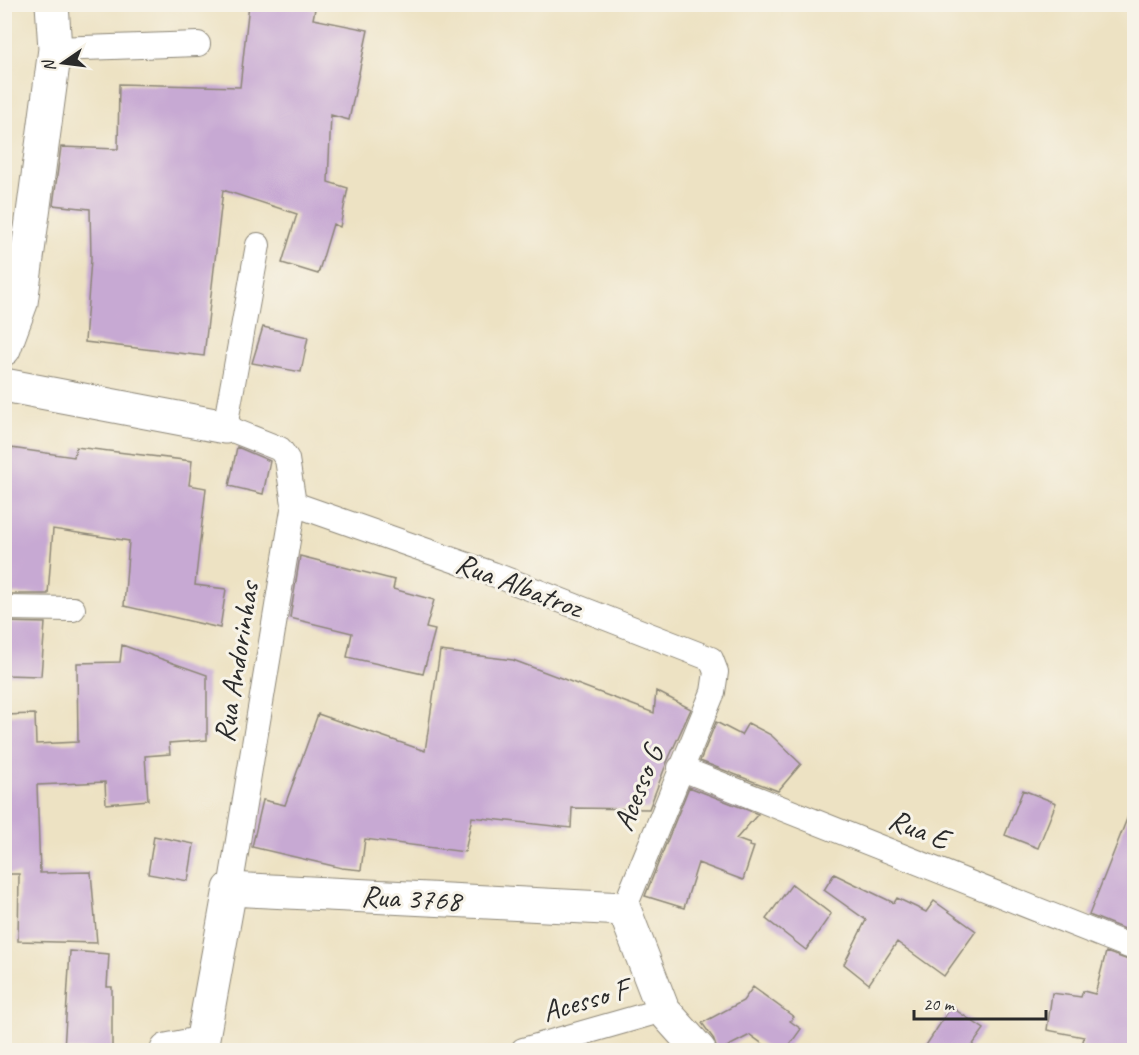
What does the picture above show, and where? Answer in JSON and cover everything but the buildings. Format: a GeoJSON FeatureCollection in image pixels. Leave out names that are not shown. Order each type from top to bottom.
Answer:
{"type":"FeatureCollection","features":[{"type":"Feature","properties":{"kind":"street"},"geometry":{"type":"LineString","coordinates":[[4,350],[21,303],[55,49],[52,4]]}},
{"type":"Feature","properties":{"kind":"street"},"geometry":{"type":"LineString","coordinates":[[4,385],[225,427]]}},
{"type":"Feature","properties":{"kind":"street"},"geometry":{"type":"LineString","coordinates":[[167,1050],[202,1043],[230,888]]}},
{"type":"Feature","properties":{"kind":"street","name":"Rua 3768"},"geometry":{"type":"LineString","coordinates":[[230,888],[624,909]]}},
{"type":"Feature","properties":{"kind":"street"},"geometry":{"type":"LineString","coordinates":[[624,909],[663,1010],[699,1050]]}},
{"type":"Feature","properties":{"kind":"lane"},"geometry":{"type":"LineString","coordinates":[[55,49],[198,44]]}},
{"type":"Feature","properties":{"kind":"lane"},"geometry":{"type":"LineString","coordinates":[[225,427],[258,245]]}},
{"type":"Feature","properties":{"kind":"lane","name":"Rua Andorinhas"},"geometry":{"type":"LineString","coordinates":[[225,427],[280,449],[287,459],[294,504],[230,888]]}},
{"type":"Feature","properties":{"kind":"lane","name":"Rua Albatroz"},"geometry":{"type":"LineString","coordinates":[[294,504],[493,574],[711,659],[716,672],[712,692]]}},
{"type":"Feature","properties":{"kind":"lane"},"geometry":{"type":"LineString","coordinates":[[4,608],[74,609]]}},
{"type":"Feature","properties":{"kind":"lane","name":"Acesso G"},"geometry":{"type":"LineString","coordinates":[[624,909],[712,692]]}},
{"type":"Feature","properties":{"kind":"lane","name":"Rua E"},"geometry":{"type":"LineString","coordinates":[[680,768],[1134,948]]}},
{"type":"Feature","properties":{"kind":"lane","name":"Acesso F"},"geometry":{"type":"LineString","coordinates":[[524,1050],[663,1010]]}}]}
